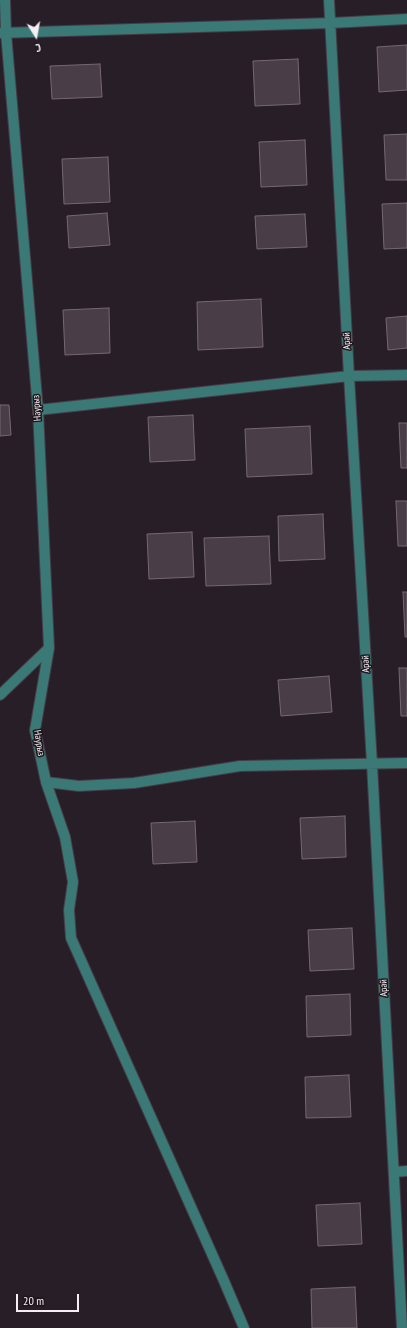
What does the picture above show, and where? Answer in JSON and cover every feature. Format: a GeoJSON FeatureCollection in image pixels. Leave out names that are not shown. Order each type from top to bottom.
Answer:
{"type":"FeatureCollection","features":[{"type":"Feature","properties":{"kind":"street","name":"Наурыз"},"geometry":{"type":"LineString","coordinates":[[5,0],[3,33],[38,410],[49,648],[35,730],[46,782],[65,837],[73,882],[69,910],[71,938],[221,1273],[244,1328]]}},
{"type":"Feature","properties":{"kind":"street","name":"Арай"},"geometry":{"type":"LineString","coordinates":[[329,0],[402,1328]]}},
{"type":"Feature","properties":{"kind":"street"},"geometry":{"type":"LineString","coordinates":[[3,33],[331,23],[407,19]]}},
{"type":"Feature","properties":{"kind":"street"},"geometry":{"type":"LineString","coordinates":[[38,410],[349,376],[407,375]]}},
{"type":"Feature","properties":{"kind":"street"},"geometry":{"type":"LineString","coordinates":[[0,695],[49,648]]}},
{"type":"Feature","properties":{"kind":"street"},"geometry":{"type":"LineString","coordinates":[[46,782],[79,786],[134,783],[240,766],[407,763]]}},
{"type":"Feature","properties":{"kind":"street"},"geometry":{"type":"LineString","coordinates":[[394,1172],[407,1171]]}},
{"type":"Feature","properties":{"kind":"building"},"geometry":{"type":"Polygon","coordinates":[[[407,45],[407,90],[379,92],[377,47],[407,45]]]}},
{"type":"Feature","properties":{"kind":"building"},"geometry":{"type":"Polygon","coordinates":[[[298,59],[300,104],[255,106],[253,61],[298,59]]]}},
{"type":"Feature","properties":{"kind":"building"},"geometry":{"type":"Polygon","coordinates":[[[100,64],[102,97],[52,99],[50,66],[100,64]]]}},
{"type":"Feature","properties":{"kind":"building"},"geometry":{"type":"Polygon","coordinates":[[[407,134],[407,180],[386,180],[384,135],[407,134]]]}},
{"type":"Feature","properties":{"kind":"building"},"geometry":{"type":"Polygon","coordinates":[[[305,140],[307,185],[261,187],[259,142],[305,140]]]}},
{"type":"Feature","properties":{"kind":"building"},"geometry":{"type":"Polygon","coordinates":[[[108,157],[110,202],[64,204],[62,159],[108,157]]]}},
{"type":"Feature","properties":{"kind":"building"},"geometry":{"type":"Polygon","coordinates":[[[407,203],[407,248],[384,249],[382,204],[407,203]]]}},
{"type":"Feature","properties":{"kind":"building"},"geometry":{"type":"Polygon","coordinates":[[[107,213],[110,245],[69,248],[67,216],[107,213]]]}},
{"type":"Feature","properties":{"kind":"building"},"geometry":{"type":"Polygon","coordinates":[[[305,214],[307,247],[257,249],[255,216],[305,214]]]}},
{"type":"Feature","properties":{"kind":"building"},"geometry":{"type":"Polygon","coordinates":[[[261,299],[263,347],[198,350],[197,302],[261,299]]]}},
{"type":"Feature","properties":{"kind":"building"},"geometry":{"type":"Polygon","coordinates":[[[109,308],[110,353],[65,355],[63,310],[109,308]]]}},
{"type":"Feature","properties":{"kind":"building"},"geometry":{"type":"Polygon","coordinates":[[[407,316],[407,348],[388,350],[386,318],[407,316]]]}},
{"type":"Feature","properties":{"kind":"building"},"geometry":{"type":"Polygon","coordinates":[[[0,405],[9,405],[11,435],[0,436],[0,405]]]}},
{"type":"Feature","properties":{"kind":"building"},"geometry":{"type":"Polygon","coordinates":[[[193,415],[195,460],[150,462],[148,417],[193,415]]]}},
{"type":"Feature","properties":{"kind":"building"},"geometry":{"type":"Polygon","coordinates":[[[399,423],[407,423],[407,468],[401,468],[399,423]]]}},
{"type":"Feature","properties":{"kind":"building"},"geometry":{"type":"Polygon","coordinates":[[[310,426],[312,474],[247,477],[245,429],[310,426]]]}},
{"type":"Feature","properties":{"kind":"building"},"geometry":{"type":"Polygon","coordinates":[[[396,501],[407,501],[407,546],[398,546],[396,501]]]}},
{"type":"Feature","properties":{"kind":"building"},"geometry":{"type":"Polygon","coordinates":[[[323,514],[325,559],[279,561],[278,516],[323,514]]]}},
{"type":"Feature","properties":{"kind":"building"},"geometry":{"type":"Polygon","coordinates":[[[192,532],[194,577],[149,579],[147,534],[192,532]]]}},
{"type":"Feature","properties":{"kind":"building"},"geometry":{"type":"Polygon","coordinates":[[[269,536],[271,584],[206,586],[204,538],[269,536]]]}},
{"type":"Feature","properties":{"kind":"building"},"geometry":{"type":"Polygon","coordinates":[[[403,592],[407,592],[407,637],[405,637],[403,592]]]}},
{"type":"Feature","properties":{"kind":"building"},"geometry":{"type":"Polygon","coordinates":[[[399,668],[407,668],[407,716],[401,716],[399,668]]]}},
{"type":"Feature","properties":{"kind":"building"},"geometry":{"type":"Polygon","coordinates":[[[329,676],[332,712],[281,716],[278,680],[329,676]]]}},
{"type":"Feature","properties":{"kind":"building"},"geometry":{"type":"Polygon","coordinates":[[[345,816],[346,857],[302,859],[300,818],[345,816]]]}},
{"type":"Feature","properties":{"kind":"building"},"geometry":{"type":"Polygon","coordinates":[[[195,821],[197,862],[153,864],[151,823],[195,821]]]}},
{"type":"Feature","properties":{"kind":"building"},"geometry":{"type":"Polygon","coordinates":[[[352,928],[354,969],[310,971],[308,930],[352,928]]]}},
{"type":"Feature","properties":{"kind":"building"},"geometry":{"type":"Polygon","coordinates":[[[350,994],[351,1035],[307,1037],[306,996],[350,994]]]}},
{"type":"Feature","properties":{"kind":"building"},"geometry":{"type":"Polygon","coordinates":[[[349,1075],[351,1117],[306,1118],[305,1077],[349,1075]]]}},
{"type":"Feature","properties":{"kind":"building"},"geometry":{"type":"Polygon","coordinates":[[[360,1203],[362,1244],[318,1246],[316,1205],[360,1203]]]}},
{"type":"Feature","properties":{"kind":"building"},"geometry":{"type":"Polygon","coordinates":[[[355,1287],[357,1328],[312,1328],[311,1289],[355,1287]]]}}]}
